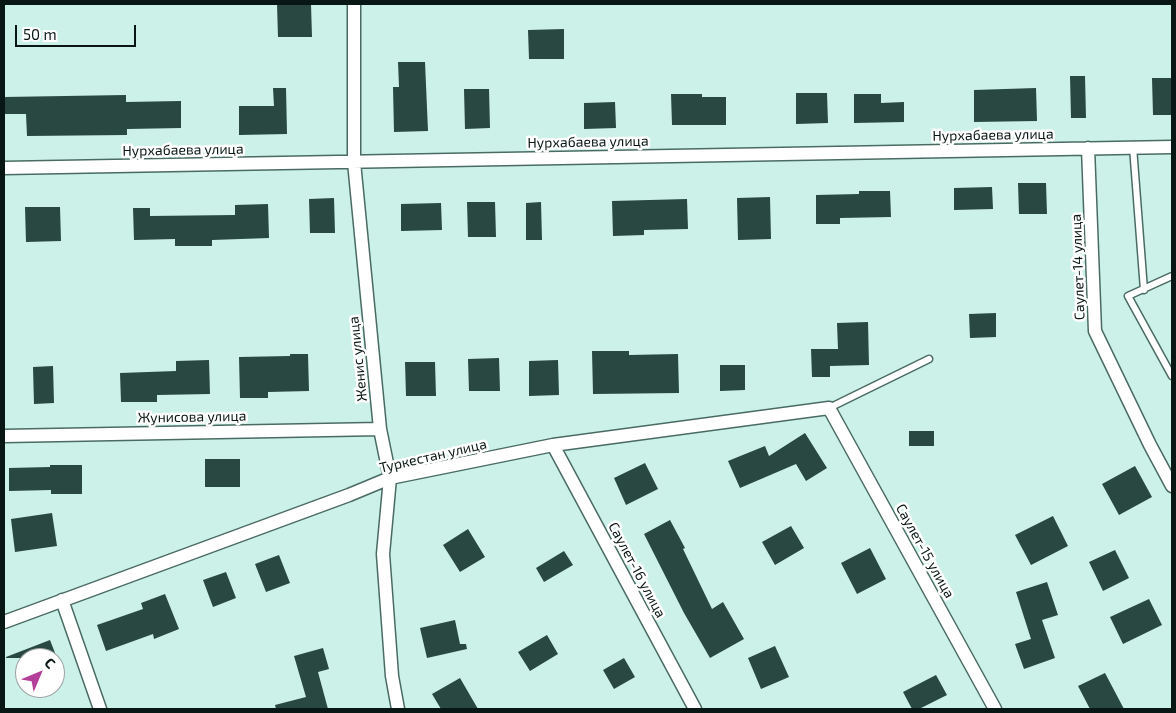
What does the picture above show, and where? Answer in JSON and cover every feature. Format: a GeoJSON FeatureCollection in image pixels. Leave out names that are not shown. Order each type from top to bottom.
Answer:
{"type":"FeatureCollection","features":[{"type":"Feature","properties":{"kind":"street","name":"Женис улица"},"geometry":{"type":"LineString","coordinates":[[354,4],[354,162],[380,429],[390,478],[383,554],[392,676],[398,709]]}},
{"type":"Feature","properties":{"kind":"street","name":"Нурхабаева улица"},"geometry":{"type":"LineString","coordinates":[[4,168],[1172,147]]}},
{"type":"Feature","properties":{"kind":"street","name":"Саулет-14 улица"},"geometry":{"type":"LineString","coordinates":[[1088,148],[1096,331],[1150,445],[1172,486]]}},
{"type":"Feature","properties":{"kind":"street","name":"Туркестан улица"},"geometry":{"type":"LineString","coordinates":[[4,622],[390,478],[553,445],[829,408]]}},
{"type":"Feature","properties":{"kind":"street","name":"Саулет-15 улица"},"geometry":{"type":"LineString","coordinates":[[829,408],[995,709]]}},
{"type":"Feature","properties":{"kind":"street","name":"Жунисова улица"},"geometry":{"type":"LineString","coordinates":[[4,436],[380,429]]}},
{"type":"Feature","properties":{"kind":"street","name":"Саулет-16 улица"},"geometry":{"type":"LineString","coordinates":[[553,445],[695,709]]}},
{"type":"Feature","properties":{"kind":"street"},"geometry":{"type":"LineString","coordinates":[[62,600],[100,709]]}},
{"type":"Feature","properties":{"kind":"lane"},"geometry":{"type":"LineString","coordinates":[[1133,147],[1144,290]]}},
{"type":"Feature","properties":{"kind":"lane"},"geometry":{"type":"LineString","coordinates":[[1172,276],[1128,296],[1172,376]]}},
{"type":"Feature","properties":{"kind":"lane"},"geometry":{"type":"LineString","coordinates":[[829,408],[929,359]]}},
{"type":"Feature","properties":{"kind":"building"},"geometry":{"type":"Polygon","coordinates":[[[277,4],[311,4],[312,37],[278,37],[277,4]]]}},
{"type":"Feature","properties":{"kind":"building"},"geometry":{"type":"Polygon","coordinates":[[[564,29],[564,59],[529,59],[528,30],[564,29]]]}},
{"type":"Feature","properties":{"kind":"building"},"geometry":{"type":"Polygon","coordinates":[[[398,62],[425,62],[428,131],[394,132],[393,87],[399,87],[398,62]]]}},
{"type":"Feature","properties":{"kind":"building"},"geometry":{"type":"Polygon","coordinates":[[[1070,76],[1085,76],[1086,118],[1071,118],[1070,76]]]}},
{"type":"Feature","properties":{"kind":"building"},"geometry":{"type":"Polygon","coordinates":[[[1152,78],[1172,78],[1172,115],[1153,115],[1152,78]]]}},
{"type":"Feature","properties":{"kind":"building"},"geometry":{"type":"Polygon","coordinates":[[[273,88],[286,88],[287,134],[239,135],[239,106],[274,106],[273,88]]]}},
{"type":"Feature","properties":{"kind":"building"},"geometry":{"type":"Polygon","coordinates":[[[1036,88],[1037,121],[974,122],[974,90],[1036,88]]]}},
{"type":"Feature","properties":{"kind":"building"},"geometry":{"type":"Polygon","coordinates":[[[464,89],[489,89],[490,128],[465,129],[464,89]]]}},
{"type":"Feature","properties":{"kind":"building"},"geometry":{"type":"Polygon","coordinates":[[[796,93],[827,93],[828,123],[796,124],[796,93]]]}},
{"type":"Feature","properties":{"kind":"building"},"geometry":{"type":"Polygon","coordinates":[[[671,94],[702,94],[702,97],[726,97],[726,125],[672,125],[671,94]]]}},
{"type":"Feature","properties":{"kind":"building"},"geometry":{"type":"Polygon","coordinates":[[[854,94],[881,94],[881,103],[904,102],[904,122],[854,123],[854,94]]]}},
{"type":"Feature","properties":{"kind":"building"},"geometry":{"type":"Polygon","coordinates":[[[126,95],[126,102],[181,101],[181,128],[127,129],[127,135],[27,136],[26,114],[4,114],[4,97],[126,95]]]}},
{"type":"Feature","properties":{"kind":"building"},"geometry":{"type":"Polygon","coordinates":[[[615,102],[616,128],[584,129],[584,103],[615,102]]]}},
{"type":"Feature","properties":{"kind":"building"},"geometry":{"type":"Polygon","coordinates":[[[1018,183],[1046,183],[1047,214],[1019,214],[1018,183]]]}},
{"type":"Feature","properties":{"kind":"building"},"geometry":{"type":"Polygon","coordinates":[[[992,187],[993,209],[954,210],[954,188],[992,187]]]}},
{"type":"Feature","properties":{"kind":"building"},"geometry":{"type":"Polygon","coordinates":[[[859,191],[890,191],[891,217],[840,218],[840,224],[816,224],[816,195],[859,194],[859,191]]]}},
{"type":"Feature","properties":{"kind":"building"},"geometry":{"type":"Polygon","coordinates":[[[770,197],[771,239],[738,240],[737,198],[770,197]]]}},
{"type":"Feature","properties":{"kind":"building"},"geometry":{"type":"Polygon","coordinates":[[[334,198],[335,233],[310,233],[309,199],[334,198]]]}},
{"type":"Feature","properties":{"kind":"building"},"geometry":{"type":"Polygon","coordinates":[[[687,199],[688,229],[644,230],[644,235],[613,236],[612,201],[687,199]]]}},
{"type":"Feature","properties":{"kind":"building"},"geometry":{"type":"Polygon","coordinates":[[[467,202],[495,202],[496,237],[468,237],[467,202]]]}},
{"type":"Feature","properties":{"kind":"building"},"geometry":{"type":"Polygon","coordinates":[[[541,202],[542,240],[526,240],[526,203],[541,202]]]}},
{"type":"Feature","properties":{"kind":"building"},"geometry":{"type":"Polygon","coordinates":[[[441,203],[442,230],[401,231],[401,204],[441,203]]]}},
{"type":"Feature","properties":{"kind":"building"},"geometry":{"type":"Polygon","coordinates":[[[268,204],[269,238],[212,240],[212,246],[175,246],[175,239],[134,240],[133,208],[150,208],[150,216],[235,215],[235,205],[268,204]]]}},
{"type":"Feature","properties":{"kind":"building"},"geometry":{"type":"Polygon","coordinates":[[[25,207],[60,207],[61,241],[26,242],[25,207]]]}},
{"type":"Feature","properties":{"kind":"building"},"geometry":{"type":"Polygon","coordinates":[[[996,313],[996,337],[970,338],[969,314],[996,313]]]}},
{"type":"Feature","properties":{"kind":"building"},"geometry":{"type":"Polygon","coordinates":[[[868,322],[869,365],[830,366],[830,377],[812,377],[811,349],[838,349],[837,323],[868,322]]]}},
{"type":"Feature","properties":{"kind":"building"},"geometry":{"type":"Polygon","coordinates":[[[592,351],[629,351],[629,355],[678,354],[679,393],[593,394],[592,351]]]}},
{"type":"Feature","properties":{"kind":"building"},"geometry":{"type":"Polygon","coordinates":[[[290,354],[308,354],[309,391],[268,392],[268,398],[240,398],[239,357],[290,356],[290,354]]]}},
{"type":"Feature","properties":{"kind":"building"},"geometry":{"type":"Polygon","coordinates":[[[499,358],[500,391],[469,391],[468,359],[499,358]]]}},
{"type":"Feature","properties":{"kind":"building"},"geometry":{"type":"Polygon","coordinates":[[[209,360],[210,394],[157,395],[157,402],[121,402],[120,373],[176,371],[176,361],[209,360]]]}},
{"type":"Feature","properties":{"kind":"building"},"geometry":{"type":"Polygon","coordinates":[[[558,360],[559,395],[529,396],[529,361],[558,360]]]}},
{"type":"Feature","properties":{"kind":"building"},"geometry":{"type":"Polygon","coordinates":[[[405,362],[435,362],[436,396],[406,396],[405,362]]]}},
{"type":"Feature","properties":{"kind":"building"},"geometry":{"type":"Polygon","coordinates":[[[720,365],[745,365],[745,390],[720,391],[720,365]]]}},
{"type":"Feature","properties":{"kind":"building"},"geometry":{"type":"Polygon","coordinates":[[[53,366],[54,403],[34,404],[33,367],[53,366]]]}},
{"type":"Feature","properties":{"kind":"building"},"geometry":{"type":"Polygon","coordinates":[[[909,431],[934,431],[934,446],[909,446],[909,431]]]}},
{"type":"Feature","properties":{"kind":"building"},"geometry":{"type":"Polygon","coordinates":[[[805,433],[827,468],[806,481],[796,464],[740,488],[728,461],[765,446],[769,456],[805,433]]]}},
{"type":"Feature","properties":{"kind":"building"},"geometry":{"type":"Polygon","coordinates":[[[205,459],[240,459],[240,487],[205,487],[205,459]]]}},
{"type":"Feature","properties":{"kind":"building"},"geometry":{"type":"Polygon","coordinates":[[[645,463],[658,489],[626,505],[614,478],[645,463]]]}},
{"type":"Feature","properties":{"kind":"building"},"geometry":{"type":"Polygon","coordinates":[[[50,465],[82,465],[82,494],[51,494],[51,490],[9,491],[9,468],[50,467],[50,465]]]}},
{"type":"Feature","properties":{"kind":"building"},"geometry":{"type":"Polygon","coordinates":[[[1135,466],[1152,497],[1119,515],[1102,484],[1135,466]]]}},
{"type":"Feature","properties":{"kind":"building"},"geometry":{"type":"Polygon","coordinates":[[[52,513],[57,546],[15,552],[11,519],[52,513]]]}},
{"type":"Feature","properties":{"kind":"building"},"geometry":{"type":"Polygon","coordinates":[[[1053,516],[1068,546],[1031,565],[1015,535],[1053,516]]]}},
{"type":"Feature","properties":{"kind":"building"},"geometry":{"type":"Polygon","coordinates":[[[670,520],[685,548],[683,549],[712,609],[723,602],[744,639],[710,658],[684,613],[644,534],[670,520]]]}},
{"type":"Feature","properties":{"kind":"building"},"geometry":{"type":"Polygon","coordinates":[[[791,526],[804,548],[775,565],[762,542],[791,526]]]}},
{"type":"Feature","properties":{"kind":"building"},"geometry":{"type":"Polygon","coordinates":[[[468,529],[485,557],[460,572],[443,545],[468,529]]]}},
{"type":"Feature","properties":{"kind":"building"},"geometry":{"type":"Polygon","coordinates":[[[870,548],[886,579],[857,594],[841,563],[870,548]]]}},
{"type":"Feature","properties":{"kind":"building"},"geometry":{"type":"Polygon","coordinates":[[[1115,550],[1129,578],[1103,591],[1089,562],[1115,550]]]}},
{"type":"Feature","properties":{"kind":"building"},"geometry":{"type":"Polygon","coordinates":[[[564,551],[573,565],[544,582],[536,568],[564,551]]]}},
{"type":"Feature","properties":{"kind":"building"},"geometry":{"type":"Polygon","coordinates":[[[279,555],[290,583],[266,592],[255,564],[279,555]]]}},
{"type":"Feature","properties":{"kind":"building"},"geometry":{"type":"Polygon","coordinates":[[[226,572],[236,598],[213,607],[203,580],[226,572]]]}},
{"type":"Feature","properties":{"kind":"building"},"geometry":{"type":"Polygon","coordinates":[[[1047,582],[1058,615],[1042,620],[1055,658],[1024,669],[1015,644],[1031,639],[1016,592],[1047,582]]]}},
{"type":"Feature","properties":{"kind":"building"},"geometry":{"type":"Polygon","coordinates":[[[165,594],[179,629],[154,639],[153,634],[106,651],[97,625],[143,609],[141,603],[165,594]]]}},
{"type":"Feature","properties":{"kind":"building"},"geometry":{"type":"Polygon","coordinates":[[[1149,599],[1162,625],[1123,644],[1110,617],[1149,599]]]}},
{"type":"Feature","properties":{"kind":"building"},"geometry":{"type":"Polygon","coordinates":[[[455,620],[460,644],[466,644],[467,649],[427,658],[420,628],[455,620]]]}},
{"type":"Feature","properties":{"kind":"building"},"geometry":{"type":"Polygon","coordinates":[[[547,635],[558,654],[530,671],[518,652],[547,635]]]}},
{"type":"Feature","properties":{"kind":"building"},"geometry":{"type":"Polygon","coordinates":[[[50,640],[53,648],[29,648],[50,640]]]}},
{"type":"Feature","properties":{"kind":"building"},"geometry":{"type":"Polygon","coordinates":[[[775,646],[789,677],[761,689],[748,658],[775,646]]]}},
{"type":"Feature","properties":{"kind":"building"},"geometry":{"type":"Polygon","coordinates":[[[323,648],[329,669],[318,672],[328,709],[276,709],[275,705],[306,697],[294,656],[323,648]]]}},
{"type":"Feature","properties":{"kind":"building"},"geometry":{"type":"Polygon","coordinates":[[[15,654],[15,658],[6,657],[15,654]]]}},
{"type":"Feature","properties":{"kind":"building"},"geometry":{"type":"Polygon","coordinates":[[[624,658],[635,677],[614,689],[603,670],[624,658]]]}},
{"type":"Feature","properties":{"kind":"building"},"geometry":{"type":"Polygon","coordinates":[[[1105,673],[1124,709],[1090,709],[1078,686],[1105,673]]]}},
{"type":"Feature","properties":{"kind":"building"},"geometry":{"type":"Polygon","coordinates":[[[936,675],[947,695],[919,709],[912,709],[903,692],[936,675]]]}},
{"type":"Feature","properties":{"kind":"building"},"geometry":{"type":"Polygon","coordinates":[[[460,678],[478,709],[441,709],[432,694],[460,678]]]}}]}
